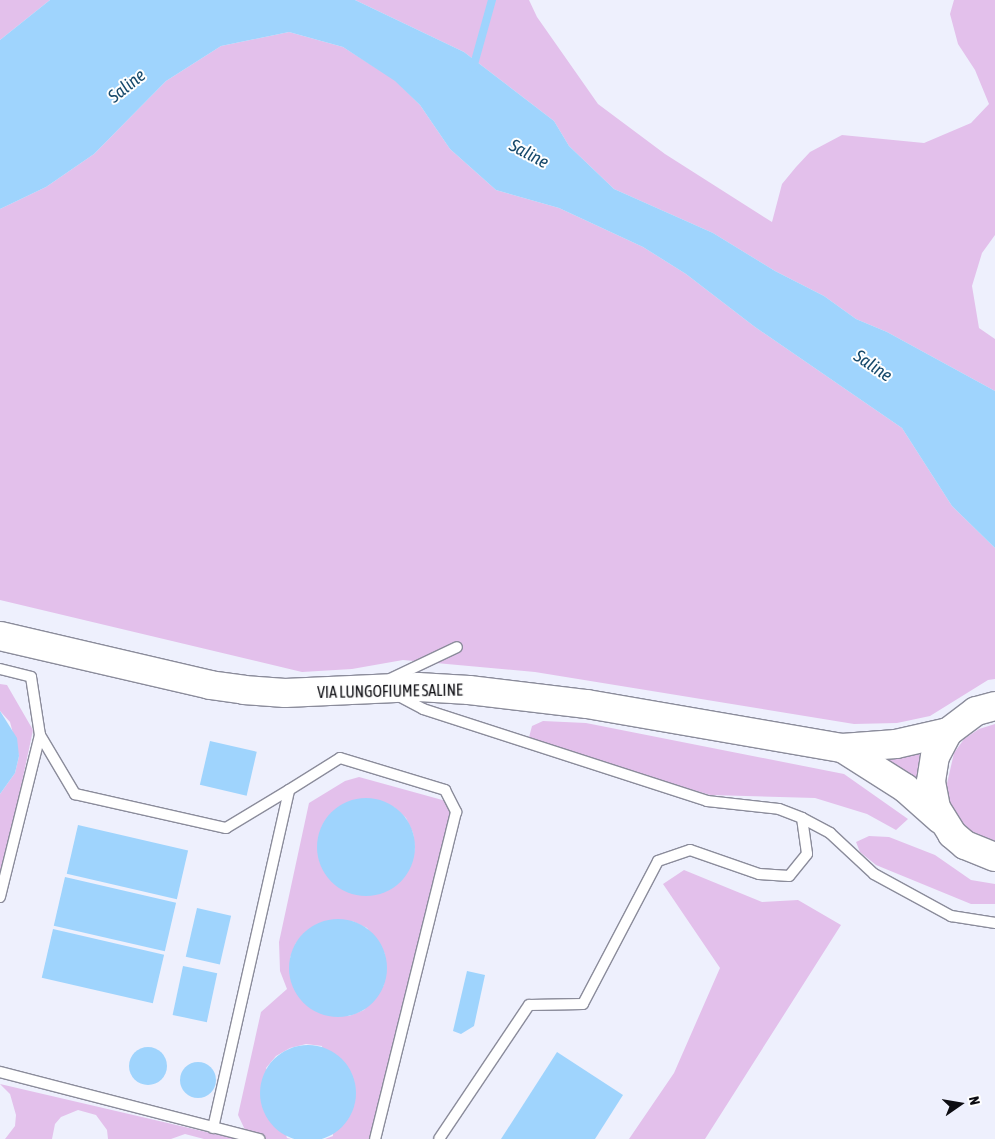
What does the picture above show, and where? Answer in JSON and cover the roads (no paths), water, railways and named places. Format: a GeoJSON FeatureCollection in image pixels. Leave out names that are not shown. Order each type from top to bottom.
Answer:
{"type":"FeatureCollection","features":[{"type":"Feature","properties":{"kind":"street","name":"VIA LUNGOFIUME SALINE"},"geometry":{"type":"LineString","coordinates":[[0,636],[210,685],[285,693],[377,689],[469,690],[544,698],[842,748],[896,744],[948,732]]}},
{"type":"Feature","properties":{"kind":"street"},"geometry":{"type":"LineString","coordinates":[[942,821],[932,796],[932,769],[948,732],[976,711],[995,706]]}},
{"type":"Feature","properties":{"kind":"street","name":"VIA LUNGOFIUME SALINE"},"geometry":{"type":"LineString","coordinates":[[842,748],[905,788],[942,821],[965,845],[995,856]]}},
{"type":"Feature","properties":{"kind":"lane"},"geometry":{"type":"LineString","coordinates":[[377,689],[457,647]]}},
{"type":"Feature","properties":{"kind":"lane"},"geometry":{"type":"LineString","coordinates":[[0,669],[32,677],[40,735],[0,897]]}},
{"type":"Feature","properties":{"kind":"lane"},"geometry":{"type":"LineString","coordinates":[[377,689],[423,709],[707,801],[779,809],[802,818],[830,833],[874,874],[951,916],[995,923]]}},
{"type":"Feature","properties":{"kind":"lane"},"geometry":{"type":"LineString","coordinates":[[40,735],[75,794],[226,828],[340,758],[445,790],[456,812],[375,1139]]}},
{"type":"Feature","properties":{"kind":"lane"},"geometry":{"type":"LineString","coordinates":[[213,1128],[289,790]]}},
{"type":"Feature","properties":{"kind":"lane"},"geometry":{"type":"LineString","coordinates":[[440,1139],[529,1005],[583,1004],[658,861],[690,850],[760,874],[789,876],[807,854],[802,818]]}},
{"type":"Feature","properties":{"kind":"lane"},"geometry":{"type":"LineString","coordinates":[[0,1072],[260,1139]]}},
{"type":"Feature","properties":{"kind":"water","name":"Saline"},"geometry":{"type":"Polygon","coordinates":[[[50,0],[355,0],[464,52],[554,121],[569,146],[614,189],[713,233],[775,271],[824,296],[856,319],[887,332],[995,391],[995,548],[952,506],[902,428],[755,327],[686,274],[643,247],[559,208],[496,190],[450,149],[420,105],[395,81],[343,47],[289,32],[221,46],[166,81],[94,154],[46,187],[0,209],[0,40],[50,0]]]}},
{"type":"Feature","properties":{"kind":"water"},"geometry":{"type":"Polygon","coordinates":[[[0,711],[17,738],[19,756],[15,773],[0,794],[0,711]]]}},
{"type":"Feature","properties":{"kind":"water"},"geometry":{"type":"Polygon","coordinates":[[[210,741],[257,752],[247,796],[200,785],[210,741]]]}},
{"type":"Feature","properties":{"kind":"water"},"geometry":{"type":"Polygon","coordinates":[[[366,798],[385,802],[400,813],[411,828],[415,847],[411,866],[400,881],[385,892],[366,896],[347,892],[332,881],[321,866],[317,847],[321,828],[332,813],[347,802],[366,798]]]}},
{"type":"Feature","properties":{"kind":"water"},"geometry":{"type":"Polygon","coordinates":[[[78,825],[188,850],[177,899],[67,874],[78,825]]]}},
{"type":"Feature","properties":{"kind":"water"},"geometry":{"type":"Polygon","coordinates":[[[65,877],[176,903],[165,951],[54,926],[65,877]]]}},
{"type":"Feature","properties":{"kind":"water"},"geometry":{"type":"Polygon","coordinates":[[[197,908],[231,916],[220,965],[186,957],[197,908]]]}},
{"type":"Feature","properties":{"kind":"water"},"geometry":{"type":"Polygon","coordinates":[[[338,919],[357,923],[372,934],[383,949],[387,968],[383,987],[372,1002],[357,1013],[338,1017],[319,1013],[304,1002],[293,987],[289,968],[293,949],[304,934],[319,923],[338,919]]]}},
{"type":"Feature","properties":{"kind":"water"},"geometry":{"type":"Polygon","coordinates":[[[53,929],[164,955],[153,1003],[42,978],[53,929]]]}},
{"type":"Feature","properties":{"kind":"water"},"geometry":{"type":"Polygon","coordinates":[[[183,966],[217,973],[207,1022],[173,1015],[183,966]]]}},
{"type":"Feature","properties":{"kind":"water"},"geometry":{"type":"Polygon","coordinates":[[[467,971],[485,975],[474,1026],[461,1034],[453,1031],[467,971]]]}},
{"type":"Feature","properties":{"kind":"water"},"geometry":{"type":"Polygon","coordinates":[[[308,1045],[327,1048],[342,1059],[353,1074],[356,1093],[353,1112],[342,1127],[327,1138],[308,1141],[289,1138],[274,1127],[263,1112],[260,1093],[263,1074],[274,1059],[289,1048],[308,1045]]]}},
{"type":"Feature","properties":{"kind":"water"},"geometry":{"type":"Polygon","coordinates":[[[148,1047],[162,1052],[167,1066],[162,1080],[148,1085],[134,1080],[129,1066],[134,1052],[148,1047]]]}},
{"type":"Feature","properties":{"kind":"water"},"geometry":{"type":"Polygon","coordinates":[[[557,1052],[623,1095],[595,1139],[501,1139],[557,1052]]]}},
{"type":"Feature","properties":{"kind":"water"},"geometry":{"type":"Polygon","coordinates":[[[198,1062],[205,1063],[211,1067],[215,1073],[215,1087],[211,1093],[205,1097],[198,1098],[191,1097],[185,1093],[181,1087],[180,1080],[181,1073],[185,1067],[191,1063],[198,1062]]]}},
{"type":"Feature","properties":{"kind":"waterway"},"geometry":{"type":"LineString","coordinates":[[473,68],[492,0]]}}]}
